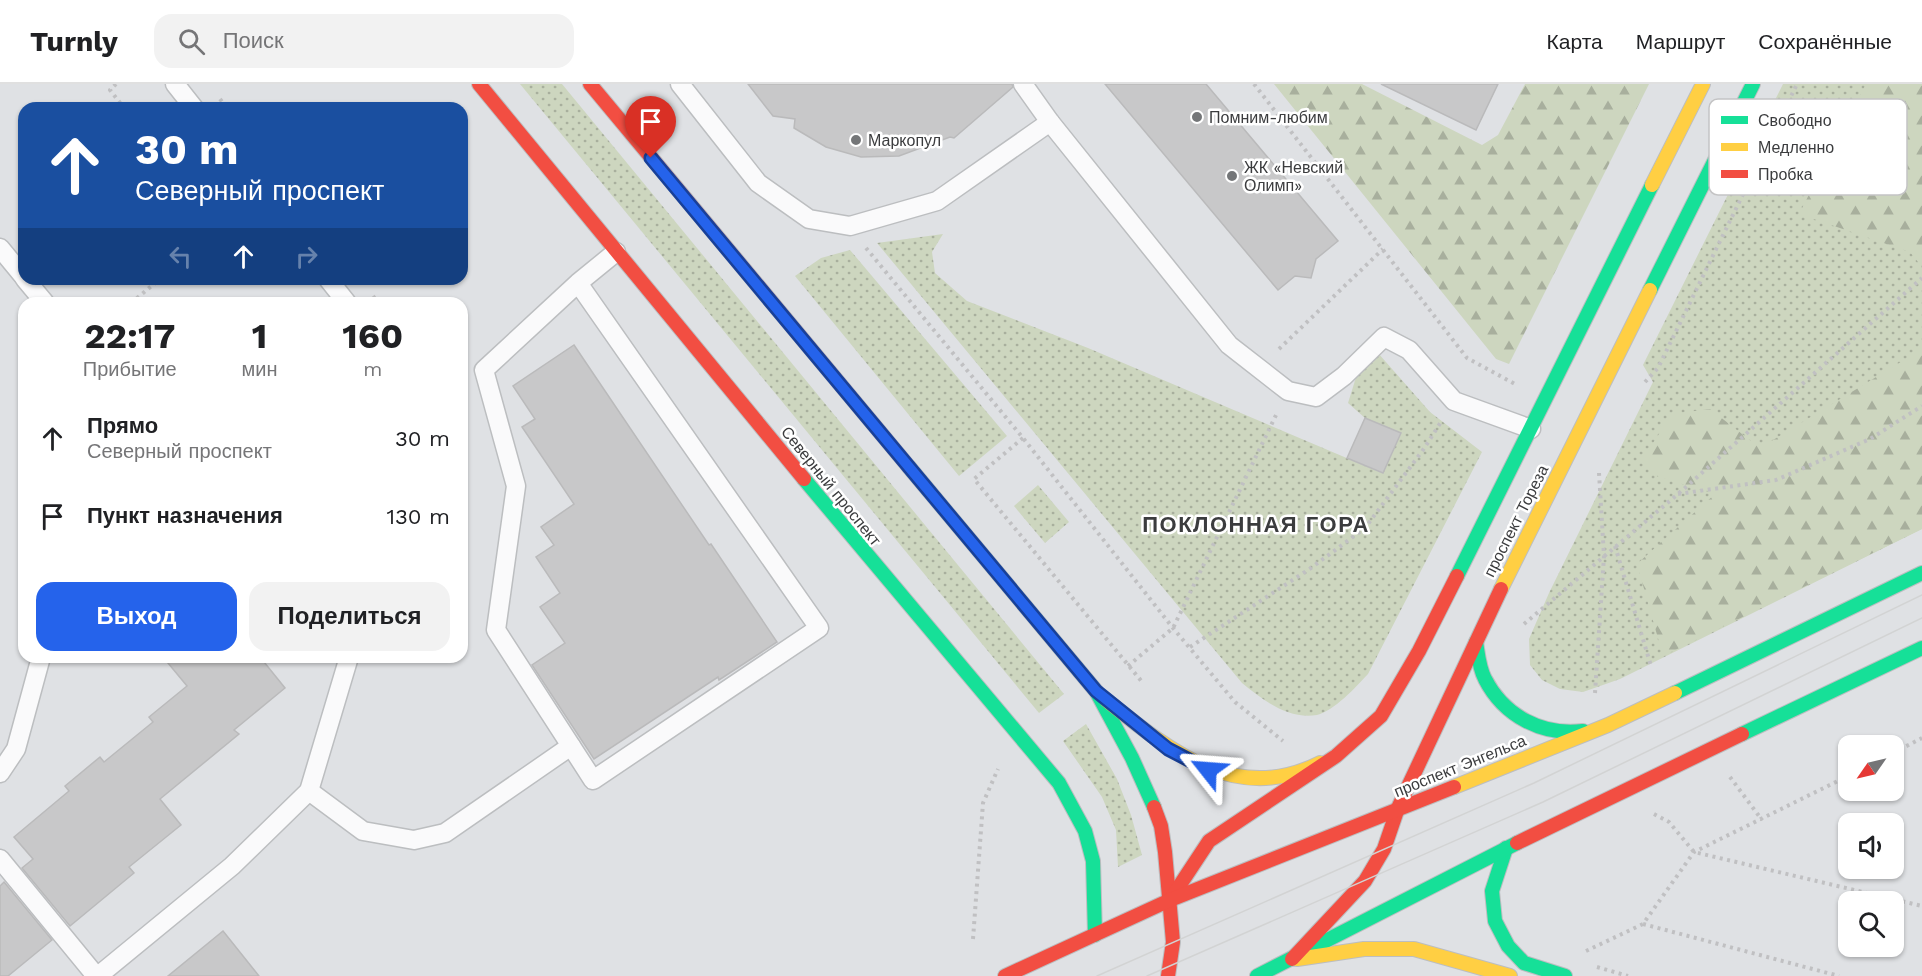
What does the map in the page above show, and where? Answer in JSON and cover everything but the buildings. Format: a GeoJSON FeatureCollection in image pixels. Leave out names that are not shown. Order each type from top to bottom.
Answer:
{"type":"FeatureCollection","features":[{"type":"Feature","properties":{"kind":"main road","name":"Северный проспект"},"geometry":{"type":"LineString","coordinates":[[479,84],[896,591],[1059,783],[1084,831],[1093,861],[1095,935]]}},
{"type":"Feature","properties":{"kind":"main road"},"geometry":{"type":"LineString","coordinates":[[590,84],[1096,691],[1168,749],[1208,770],[1251,779],[1296,774],[1336,756]]}},
{"type":"Feature","properties":{"kind":"main road","name":"проспект Тореза"},"geometry":{"type":"LineString","coordinates":[[1170,900],[1209,841],[1336,756],[1381,716],[1419,651],[1703,84]]}},
{"type":"Feature","properties":{"kind":"main road","name":"проспект Тореза"},"geometry":{"type":"LineString","coordinates":[[1746,99],[1753,84]]}},
{"type":"Feature","properties":{"kind":"main road","name":"проспект Тореза"},"geometry":{"type":"LineString","coordinates":[[1292,959],[1365,881],[1384,849],[1398,808],[1476,642],[1709,173]]}},
{"type":"Feature","properties":{"kind":"main road","name":"проспект Энгельса"},"geometry":{"type":"LineString","coordinates":[[1005,976],[1170,900],[1608,725],[1922,573]]}},
{"type":"Feature","properties":{"kind":"main road"},"geometry":{"type":"LineString","coordinates":[[1476,642],[1484,678],[1505,708],[1536,727],[1572,733],[1608,725]]}},
{"type":"Feature","properties":{"kind":"main road"},"geometry":{"type":"LineString","coordinates":[[1257,976],[1506,848],[1922,648]]}},
{"type":"Feature","properties":{"kind":"main road"},"geometry":{"type":"LineString","coordinates":[[1096,691],[1132,758],[1161,826],[1173,942],[1168,976]]}},
{"type":"Feature","properties":{"kind":"main road"},"geometry":{"type":"LineString","coordinates":[[1506,848],[1492,891],[1496,921],[1509,946],[1524,963],[1565,976]]}},
{"type":"Feature","properties":{"kind":"main road"},"geometry":{"type":"LineString","coordinates":[[1292,959],[1364,949],[1414,949],[1510,976]]}},
{"type":"Feature","properties":{"kind":"lane"},"geometry":{"type":"LineString","coordinates":[[175,84],[189,102]]}},
{"type":"Feature","properties":{"kind":"lane"},"geometry":{"type":"LineString","coordinates":[[680,84],[758,183],[809,219],[850,226],[937,201],[1050,122]]}},
{"type":"Feature","properties":{"kind":"lane"},"geometry":{"type":"LineString","coordinates":[[1023,84],[1050,122],[1229,345],[1288,391],[1316,397],[1344,376],[1384,338],[1409,350],[1454,401],[1531,429]]}},
{"type":"Feature","properties":{"kind":"lane"},"geometry":{"type":"LineString","coordinates":[[0,248],[18,270]]}},
{"type":"Feature","properties":{"kind":"lane"},"geometry":{"type":"LineString","coordinates":[[578,283],[819,628],[593,780],[496,630],[516,486],[484,370],[578,283],[616,252]]}},
{"type":"Feature","properties":{"kind":"lane"},"geometry":{"type":"LineString","coordinates":[[31,285],[40,297]]}},
{"type":"Feature","properties":{"kind":"lane"},"geometry":{"type":"LineString","coordinates":[[333,285],[342,297]]}},
{"type":"Feature","properties":{"kind":"lane"},"geometry":{"type":"LineString","coordinates":[[0,773],[16,749],[38,663]]}},
{"type":"Feature","properties":{"kind":"lane"},"geometry":{"type":"LineString","coordinates":[[0,859],[97,976],[232,866],[309,791],[347,663]]}},
{"type":"Feature","properties":{"kind":"lane"},"geometry":{"type":"LineString","coordinates":[[309,791],[363,831],[414,840],[445,833],[571,746]]}},
{"type":"Feature","properties":{"kind":"path"},"geometry":{"type":"LineString","coordinates":[[116,84],[110,90],[119,102]]}},
{"type":"Feature","properties":{"kind":"path"},"geometry":{"type":"LineString","coordinates":[[1254,84],[1467,358],[1521,387]]}},
{"type":"Feature","properties":{"kind":"path"},"geometry":{"type":"LineString","coordinates":[[1790,99],[1797,84]]}},
{"type":"Feature","properties":{"kind":"path"},"geometry":{"type":"LineString","coordinates":[[1639,389],[1658,368],[1743,195]]}},
{"type":"Feature","properties":{"kind":"path"},"geometry":{"type":"LineString","coordinates":[[850,226],[1235,702],[1285,742],[1275,743]]}},
{"type":"Feature","properties":{"kind":"path"},"geometry":{"type":"LineString","coordinates":[[1259,369],[1383,249]]}},
{"type":"Feature","properties":{"kind":"path"},"geometry":{"type":"LineString","coordinates":[[1524,624],[1678,494],[1922,278]]}},
{"type":"Feature","properties":{"kind":"path"},"geometry":{"type":"LineString","coordinates":[[138,297],[153,285]]}},
{"type":"Feature","properties":{"kind":"path"},"geometry":{"type":"LineString","coordinates":[[1128,666],[1173,628],[1288,391]]}},
{"type":"Feature","properties":{"kind":"path"},"geometry":{"type":"LineString","coordinates":[[1190,647],[1311,568],[1365,528],[1423,450],[1454,401]]}},
{"type":"Feature","properties":{"kind":"path"},"geometry":{"type":"LineString","coordinates":[[1678,494],[1776,480],[1870,439],[1922,406]]}},
{"type":"Feature","properties":{"kind":"path"},"geometry":{"type":"LineString","coordinates":[[1023,438],[974,479],[1149,689]]}},
{"type":"Feature","properties":{"kind":"path"},"geometry":{"type":"LineString","coordinates":[[1595,700],[1604,556],[1599,471]]}},
{"type":"Feature","properties":{"kind":"path"},"geometry":{"type":"LineString","coordinates":[[1615,546],[1653,672]]}},
{"type":"Feature","properties":{"kind":"path"},"geometry":{"type":"LineString","coordinates":[[1904,747],[1922,738]]}},
{"type":"Feature","properties":{"kind":"path"},"geometry":{"type":"LineString","coordinates":[[973,939],[982,804],[998,769]]}},
{"type":"Feature","properties":{"kind":"path"},"geometry":{"type":"LineString","coordinates":[[1728,774],[1762,820]]}},
{"type":"Feature","properties":{"kind":"path"},"geometry":{"type":"LineString","coordinates":[[1549,971],[1643,924],[1694,852],[1838,781]]}},
{"type":"Feature","properties":{"kind":"path"},"geometry":{"type":"LineString","coordinates":[[1650,812],[1669,822],[1694,852],[1922,906]]}},
{"type":"Feature","properties":{"kind":"path"},"geometry":{"type":"LineString","coordinates":[[1643,924],[1839,976]]}},
{"type":"Feature","properties":{"kind":"green space"},"geometry":{"type":"Polygon","coordinates":[[[520,84],[562,84],[1064,694],[1039,713],[520,84]]]}},
{"type":"Feature","properties":{"kind":"green space"},"geometry":{"type":"Polygon","coordinates":[[[1274,84],[1362,84],[1482,145],[1498,135],[1525,84],[1649,84],[1509,364],[1496,359],[1274,84]]]}},
{"type":"Feature","properties":{"kind":"green space"},"geometry":{"type":"Polygon","coordinates":[[[1783,84],[1922,84],[1922,529],[1620,679],[1583,692],[1560,689],[1542,680],[1530,665],[1529,639],[1549,593],[1653,382],[1643,365],[1728,195],[1907,195],[1907,99],[1776,99],[1783,84]]]}},
{"type":"Feature","properties":{"kind":"green space"},"geometry":{"type":"Polygon","coordinates":[[[1866,84],[1922,84],[1922,267],[1910,252],[1799,214],[1809,195],[1907,195],[1907,99],[1858,99],[1866,84]]]}},
{"type":"Feature","properties":{"kind":"green space"},"geometry":{"type":"Polygon","coordinates":[[[943,234],[932,252],[935,273],[967,301],[1088,348],[1382,473],[1400,433],[1365,418],[1348,403],[1358,371],[1378,353],[1430,412],[1482,452],[1368,674],[1344,698],[1324,713],[1306,716],[1286,712],[1276,707],[1242,683],[877,243],[943,234]]]}},
{"type":"Feature","properties":{"kind":"green space"},"geometry":{"type":"Polygon","coordinates":[[[850,250],[1007,436],[959,476],[795,276],[821,258],[850,250]]]}},
{"type":"Feature","properties":{"kind":"green space"},"geometry":{"type":"Polygon","coordinates":[[[1922,349],[1922,529],[1663,656],[1637,564],[1715,494],[1656,476],[1642,460],[1672,414],[1710,409],[1760,448],[1922,349]]]}},
{"type":"Feature","properties":{"kind":"green space"},"geometry":{"type":"Polygon","coordinates":[[[1038,485],[1069,522],[1045,543],[1014,506],[1038,485]]]}},
{"type":"Feature","properties":{"kind":"green space"},"geometry":{"type":"Polygon","coordinates":[[[1086,724],[1117,779],[1131,815],[1142,855],[1118,867],[1116,830],[1102,797],[1063,741],[1086,724]]]}},
{"type":"Feature","properties":{"kind":"tram line"},"geometry":{"type":"LineString","coordinates":[[1097,976],[1534,783],[1922,595]]}},
{"type":"Feature","properties":{"kind":"tram line"},"geometry":{"type":"LineString","coordinates":[[1147,976],[1543,802],[1922,618]]}},
{"type":"Feature","properties":{"kind":"traffic: fast"},"geometry":{"type":"LineString","coordinates":[[1746,99],[1753,84]]}},
{"type":"Feature","properties":{"kind":"traffic: fast"},"geometry":{"type":"LineString","coordinates":[[1650,290],[1709,172]]}},
{"type":"Feature","properties":{"kind":"traffic: fast"},"geometry":{"type":"LineString","coordinates":[[1457,576],[1652,185]]}},
{"type":"Feature","properties":{"kind":"traffic: fast"},"geometry":{"type":"LineString","coordinates":[[909,467],[1096,691],[1132,758],[1154,807]]}},
{"type":"Feature","properties":{"kind":"traffic: fast"},"geometry":{"type":"LineString","coordinates":[[804,479],[1059,783],[1085,831],[1093,861],[1095,935]]}},
{"type":"Feature","properties":{"kind":"traffic: fast"},"geometry":{"type":"LineString","coordinates":[[1675,693],[1922,573]]}},
{"type":"Feature","properties":{"kind":"traffic: fast"},"geometry":{"type":"LineString","coordinates":[[1476,642],[1485,679],[1493,692],[1514,713],[1526,721],[1553,730],[1583,731]]}},
{"type":"Feature","properties":{"kind":"traffic: fast"},"geometry":{"type":"LineString","coordinates":[[1742,734],[1922,648]]}},
{"type":"Feature","properties":{"kind":"traffic: fast"},"geometry":{"type":"LineString","coordinates":[[1257,976],[1517,843]]}},
{"type":"Feature","properties":{"kind":"traffic: fast"},"geometry":{"type":"LineString","coordinates":[[1506,848],[1492,891],[1495,921],[1508,946],[1524,963],[1565,976]]}},
{"type":"Feature","properties":{"kind":"traffic: slow"},"geometry":{"type":"LineString","coordinates":[[1652,185],[1703,84]]}},
{"type":"Feature","properties":{"kind":"traffic: slow"},"geometry":{"type":"LineString","coordinates":[[1501,589],[1650,290]]}},
{"type":"Feature","properties":{"kind":"traffic: slow"},"geometry":{"type":"LineString","coordinates":[[1454,787],[1608,725],[1675,693]]}},
{"type":"Feature","properties":{"kind":"traffic: slow"},"geometry":{"type":"LineString","coordinates":[[1106,700],[1179,753],[1205,766],[1232,775],[1260,778],[1289,775],[1320,763]]}},
{"type":"Feature","properties":{"kind":"traffic: slow"},"geometry":{"type":"LineString","coordinates":[[1297,959],[1364,949],[1414,949],[1510,976]]}},
{"type":"Feature","properties":{"kind":"traffic: jam"},"geometry":{"type":"LineString","coordinates":[[479,84],[804,479]]}},
{"type":"Feature","properties":{"kind":"traffic: jam"},"geometry":{"type":"LineString","coordinates":[[590,84],[909,467]]}},
{"type":"Feature","properties":{"kind":"traffic: jam"},"geometry":{"type":"LineString","coordinates":[[1170,900],[1209,841],[1336,756],[1381,716],[1419,651],[1457,576]]}},
{"type":"Feature","properties":{"kind":"traffic: jam"},"geometry":{"type":"LineString","coordinates":[[1292,959],[1365,881],[1384,849],[1398,808],[1501,589]]}},
{"type":"Feature","properties":{"kind":"traffic: jam"},"geometry":{"type":"LineString","coordinates":[[1517,843],[1742,734]]}},
{"type":"Feature","properties":{"kind":"traffic: jam"},"geometry":{"type":"LineString","coordinates":[[1005,976],[1170,900],[1454,787]]}},
{"type":"Feature","properties":{"kind":"traffic: jam"},"geometry":{"type":"LineString","coordinates":[[1154,807],[1161,826],[1165,852],[1173,942],[1168,976]]}},
{"type":"Feature","properties":{"kind":"place","name":"Помним-любим"},"geometry":{"type":"Point","coordinates":[1197,117]}},
{"type":"Feature","properties":{"kind":"place","name":"Маркопул"},"geometry":{"type":"Point","coordinates":[856,140]}},
{"type":"Feature","properties":{"kind":"place","name":"ЖК «Невский Олимп»"},"geometry":{"type":"Point","coordinates":[1232,176]}},
{"type":"Feature","properties":{"kind":"district","name":"ПОКЛОННАЯ ГОРА"},"geometry":{"type":"Point","coordinates":[1256,524]}},
{"type":"Feature","properties":{"kind":"route"},"geometry":{"type":"LineString","coordinates":[[651,158],[1096,691],[1168,749],[1208,770]]}}]}
